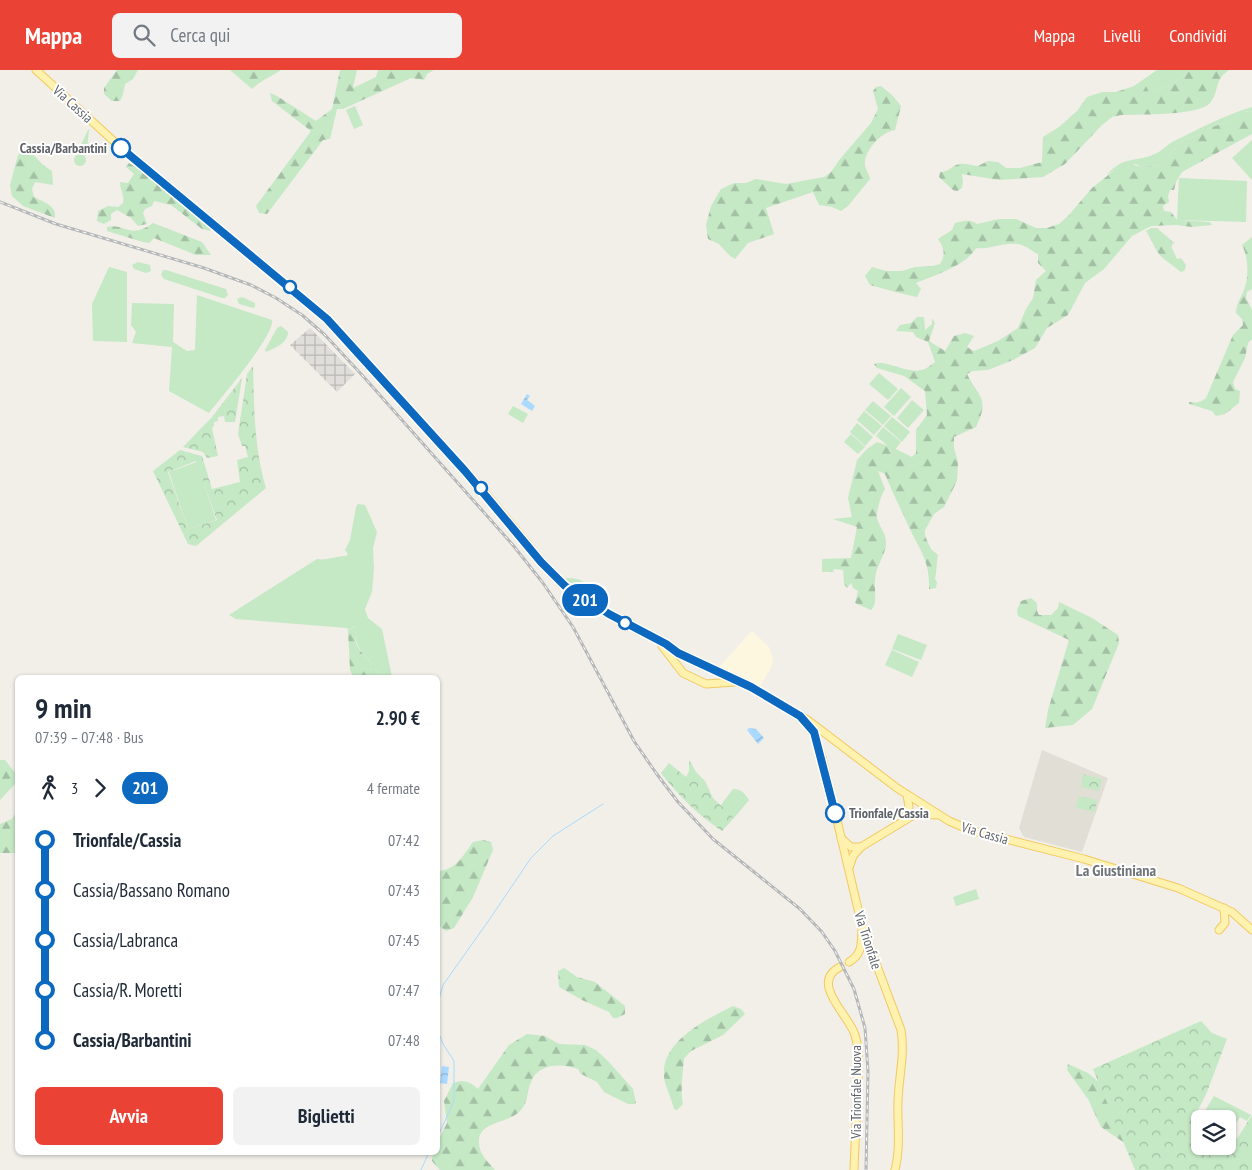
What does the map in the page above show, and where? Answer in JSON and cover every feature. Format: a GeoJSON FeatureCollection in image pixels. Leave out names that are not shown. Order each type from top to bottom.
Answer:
{"type":"FeatureCollection","features":[{"type":"Feature","properties":{"kind":"main road","name":"Via Cassia"},"geometry":{"type":"LineString","coordinates":[[36,70],[133,158],[285,282],[327,319],[482,489],[541,562],[574,593],[659,642],[742,683],[818,726],[906,794],[938,816],[968,829],[1062,853],[1150,879],[1224,908],[1238,916],[1252,930]]}},
{"type":"Feature","properties":{"kind":"main road","name":"Via Cassia"},"geometry":{"type":"LineString","coordinates":[[659,642],[679,669],[706,684],[727,681],[742,683]]}},
{"type":"Feature","properties":{"kind":"main road"},"geometry":{"type":"LineString","coordinates":[[679,669],[680,660],[687,657]]}},
{"type":"Feature","properties":{"kind":"main road"},"geometry":{"type":"LineString","coordinates":[[715,671],[718,677],[715,683]]}},
{"type":"Feature","properties":{"kind":"main road","name":"Via Trionfale"},"geometry":{"type":"LineString","coordinates":[[800,716],[814,732],[822,757],[862,926],[902,1034],[896,1170]]}},
{"type":"Feature","properties":{"kind":"main road"},"geometry":{"type":"LineString","coordinates":[[905,820],[910,806],[906,794]]}},
{"type":"Feature","properties":{"kind":"main road"},"geometry":{"type":"LineString","coordinates":[[849,871],[853,856],[861,847],[905,820],[922,814],[938,816]]}},
{"type":"Feature","properties":{"kind":"main road"},"geometry":{"type":"LineString","coordinates":[[841,837],[850,847],[861,847]]}},
{"type":"Feature","properties":{"kind":"main road"},"geometry":{"type":"LineString","coordinates":[[1219,930],[1225,922],[1224,908]]}},
{"type":"Feature","properties":{"kind":"main road"},"geometry":{"type":"LineString","coordinates":[[852,960],[860,950],[862,926]]}},
{"type":"Feature","properties":{"kind":"main road","name":"Via Trionfale Nuova"},"geometry":{"type":"LineString","coordinates":[[840,967],[831,974],[828,988],[852,1027],[857,1042],[858,1071],[854,1170]]}},
{"type":"Feature","properties":{"kind":"shaded area"},"geometry":{"type":"Polygon","coordinates":[[[310,328],[355,374],[337,392],[290,345],[310,328]]]}},
{"type":"Feature","properties":{"kind":"shaded area"},"geometry":{"type":"Polygon","coordinates":[[[752,631],[769,647],[773,659],[772,666],[760,686],[720,666],[752,631]]]}},
{"type":"Feature","properties":{"kind":"shaded area"},"geometry":{"type":"Polygon","coordinates":[[[1042,750],[1108,778],[1082,852],[1024,837],[1019,828],[1042,750]]]}},
{"type":"Feature","properties":{"kind":"green space"},"geometry":{"type":"Polygon","coordinates":[[[117,70],[138,70],[133,79],[125,84],[120,101],[112,101],[104,94],[104,88],[117,70]]]}},
{"type":"Feature","properties":{"kind":"green space"},"geometry":{"type":"Polygon","coordinates":[[[230,70],[281,70],[252,89],[230,70]]]}},
{"type":"Feature","properties":{"kind":"green space"},"geometry":{"type":"Polygon","coordinates":[[[340,70],[357,70],[353,88],[376,77],[378,70],[434,70],[427,74],[424,80],[411,78],[343,109],[337,109],[330,139],[323,140],[267,214],[259,213],[256,206],[311,131],[272,101],[270,93],[316,121],[332,109],[340,70]]]}},
{"type":"Feature","properties":{"kind":"green space"},"geometry":{"type":"Polygon","coordinates":[[[1157,70],[1191,70],[1170,86],[1149,92],[1145,86],[1134,86],[1157,70]]]}},
{"type":"Feature","properties":{"kind":"green space"},"geometry":{"type":"Polygon","coordinates":[[[1191,70],[1229,70],[1221,78],[1213,99],[1204,107],[1182,112],[1112,117],[1065,164],[1043,177],[999,180],[962,174],[962,188],[957,191],[953,190],[939,177],[940,172],[947,171],[961,164],[978,166],[988,161],[998,162],[1006,168],[1020,168],[1042,162],[1043,137],[1059,127],[1077,111],[1087,97],[1102,92],[1116,92],[1134,86],[1146,86],[1149,92],[1170,86],[1191,70]]]}},
{"type":"Feature","properties":{"kind":"green space"},"geometry":{"type":"Polygon","coordinates":[[[881,86],[901,106],[895,130],[885,134],[875,142],[867,153],[865,164],[870,179],[848,206],[841,211],[819,205],[813,192],[766,208],[774,234],[748,243],[735,259],[719,244],[708,239],[706,225],[711,206],[721,189],[734,183],[746,183],[756,179],[786,184],[824,177],[831,172],[871,123],[878,109],[873,91],[876,87],[881,86]]]}},
{"type":"Feature","properties":{"kind":"green space"},"geometry":{"type":"Polygon","coordinates":[[[355,106],[363,125],[354,129],[346,110],[355,106]]]}},
{"type":"Feature","properties":{"kind":"green space"},"geometry":{"type":"Polygon","coordinates":[[[1252,107],[1252,111],[1242,112],[1231,120],[1210,128],[1201,135],[1184,140],[1159,165],[1141,167],[1136,164],[1116,169],[1107,175],[1124,162],[1155,154],[1174,141],[1232,114],[1252,107]]]}},
{"type":"Feature","properties":{"kind":"green space"},"geometry":{"type":"Polygon","coordinates":[[[1252,111],[1252,134],[1182,172],[1174,190],[1170,190],[1169,202],[1163,206],[1164,211],[1171,212],[1177,220],[1210,222],[1212,225],[1192,227],[1176,225],[1151,226],[1132,236],[1104,269],[1085,283],[1068,315],[1047,328],[1035,348],[1013,360],[988,370],[973,371],[967,374],[981,399],[982,410],[976,427],[954,437],[954,448],[958,462],[957,481],[944,507],[934,514],[925,530],[925,536],[931,549],[938,555],[935,579],[937,582],[936,588],[929,589],[928,570],[924,556],[885,474],[878,471],[885,489],[879,504],[877,518],[886,544],[875,576],[875,600],[873,607],[871,610],[855,603],[858,591],[853,588],[851,583],[847,588],[844,584],[843,570],[834,569],[833,572],[822,572],[822,559],[851,558],[857,527],[833,519],[852,517],[848,498],[857,460],[877,442],[912,457],[916,453],[916,430],[927,415],[925,391],[904,376],[877,368],[874,364],[880,363],[919,371],[935,362],[928,342],[916,337],[913,332],[896,331],[900,325],[911,323],[917,317],[924,317],[925,330],[932,324],[932,318],[935,323],[929,341],[945,351],[954,336],[965,333],[974,336],[967,347],[974,351],[998,341],[1018,328],[1033,298],[1036,280],[1046,271],[1038,263],[1038,254],[1018,244],[976,248],[972,254],[958,265],[916,283],[921,289],[917,297],[870,285],[865,276],[872,267],[886,271],[902,271],[915,267],[940,264],[944,251],[938,239],[952,230],[955,223],[969,221],[977,224],[999,219],[1016,219],[1036,228],[1047,228],[1059,224],[1092,188],[1116,169],[1131,164],[1141,167],[1159,165],[1184,140],[1201,135],[1210,128],[1231,120],[1242,112],[1252,111]]]}},
{"type":"Feature","properties":{"kind":"green space"},"geometry":{"type":"Polygon","coordinates":[[[88,130],[87,151],[78,151],[88,130]]]}},
{"type":"Feature","properties":{"kind":"green space"},"geometry":{"type":"Polygon","coordinates":[[[1252,140],[1252,180],[1232,158],[1252,140]]]}},
{"type":"Feature","properties":{"kind":"green space"},"geometry":{"type":"Polygon","coordinates":[[[22,150],[29,150],[43,165],[52,171],[53,185],[35,182],[32,189],[34,197],[52,207],[55,218],[23,206],[12,196],[10,185],[18,155],[22,150]]]}},
{"type":"Feature","properties":{"kind":"green space"},"geometry":{"type":"Polygon","coordinates":[[[78,154],[82,154],[86,160],[82,166],[78,166],[74,162],[74,158],[78,154]]]}},
{"type":"Feature","properties":{"kind":"green space"},"geometry":{"type":"Polygon","coordinates":[[[129,163],[172,192],[212,227],[211,231],[202,229],[171,205],[154,201],[152,206],[145,209],[143,213],[147,224],[138,226],[131,218],[117,210],[111,214],[111,220],[104,224],[97,221],[98,211],[108,206],[118,207],[123,203],[120,182],[128,183],[134,174],[126,167],[129,163]]]}},
{"type":"Feature","properties":{"kind":"green space"},"geometry":{"type":"Polygon","coordinates":[[[1179,178],[1247,181],[1246,222],[1177,220],[1179,178]]]}},
{"type":"Feature","properties":{"kind":"green space"},"geometry":{"type":"Polygon","coordinates":[[[153,223],[202,242],[211,255],[196,255],[154,238],[149,243],[107,231],[107,227],[113,226],[133,231],[139,230],[153,223]]]}},
{"type":"Feature","properties":{"kind":"green space"},"geometry":{"type":"Polygon","coordinates":[[[1151,228],[1157,228],[1173,242],[1167,258],[1164,259],[1158,253],[1146,231],[1151,228]]]}},
{"type":"Feature","properties":{"kind":"green space"},"geometry":{"type":"Polygon","coordinates":[[[1252,237],[1252,289],[1247,292],[1246,298],[1252,310],[1252,339],[1248,343],[1245,358],[1233,382],[1235,389],[1240,391],[1239,403],[1225,414],[1216,416],[1212,411],[1189,404],[1189,402],[1198,402],[1206,398],[1233,335],[1243,325],[1242,319],[1236,313],[1247,277],[1247,260],[1242,245],[1252,237]]]}},
{"type":"Feature","properties":{"kind":"green space"},"geometry":{"type":"Polygon","coordinates":[[[1171,246],[1177,259],[1181,258],[1186,265],[1185,270],[1181,272],[1164,259],[1168,255],[1171,246]]]}},
{"type":"Feature","properties":{"kind":"green space"},"geometry":{"type":"Polygon","coordinates":[[[138,262],[150,265],[151,271],[146,273],[134,269],[132,265],[138,262]]]}},
{"type":"Feature","properties":{"kind":"green space"},"geometry":{"type":"Polygon","coordinates":[[[109,267],[127,272],[127,342],[93,341],[92,304],[109,267]]]}},
{"type":"Feature","properties":{"kind":"green space"},"geometry":{"type":"Polygon","coordinates":[[[163,270],[226,289],[228,295],[222,298],[164,279],[161,275],[163,270]]]}},
{"type":"Feature","properties":{"kind":"green space"},"geometry":{"type":"Polygon","coordinates":[[[197,295],[272,320],[271,328],[257,352],[209,413],[169,391],[172,347],[132,343],[136,332],[131,325],[132,303],[174,304],[173,342],[187,351],[195,350],[197,295]]]}},
{"type":"Feature","properties":{"kind":"green space"},"geometry":{"type":"Polygon","coordinates":[[[242,297],[255,303],[255,307],[239,304],[237,299],[242,297]]]}},
{"type":"Feature","properties":{"kind":"green space"},"geometry":{"type":"Polygon","coordinates":[[[281,326],[288,332],[286,339],[280,345],[266,352],[265,350],[277,328],[281,326]]]}},
{"type":"Feature","properties":{"kind":"green space"},"geometry":{"type":"Polygon","coordinates":[[[253,366],[257,442],[266,488],[196,546],[188,544],[153,471],[180,450],[202,456],[212,489],[240,482],[237,460],[248,457],[245,446],[242,446],[238,434],[247,374],[253,366]],[[196,461],[168,472],[188,529],[217,520],[196,461]]]}},
{"type":"Feature","properties":{"kind":"green space"},"geometry":{"type":"Polygon","coordinates":[[[879,373],[898,389],[888,400],[869,384],[879,373]]]}},
{"type":"Feature","properties":{"kind":"green space"},"geometry":{"type":"Polygon","coordinates":[[[242,378],[235,422],[225,422],[224,416],[218,417],[218,421],[214,422],[212,428],[218,456],[207,458],[203,452],[183,447],[212,417],[242,378]]]}},
{"type":"Feature","properties":{"kind":"green space"},"geometry":{"type":"Polygon","coordinates":[[[901,388],[911,397],[894,416],[884,407],[901,388]]]}},
{"type":"Feature","properties":{"kind":"green space"},"geometry":{"type":"Polygon","coordinates":[[[912,400],[924,410],[908,428],[897,418],[912,400]]]}},
{"type":"Feature","properties":{"kind":"green space"},"geometry":{"type":"Polygon","coordinates":[[[873,401],[891,416],[883,425],[865,410],[873,401]]]}},
{"type":"Feature","properties":{"kind":"green space"},"geometry":{"type":"Polygon","coordinates":[[[513,406],[528,414],[523,423],[508,414],[513,406]]]}},
{"type":"Feature","properties":{"kind":"green space"},"geometry":{"type":"Polygon","coordinates":[[[864,411],[882,426],[874,435],[857,420],[864,411]]]}},
{"type":"Feature","properties":{"kind":"green space"},"geometry":{"type":"Polygon","coordinates":[[[892,417],[910,432],[902,442],[884,426],[892,417]]]}},
{"type":"Feature","properties":{"kind":"green space"},"geometry":{"type":"Polygon","coordinates":[[[857,423],[873,437],[865,446],[850,432],[857,423]]]}},
{"type":"Feature","properties":{"kind":"green space"},"geometry":{"type":"Polygon","coordinates":[[[883,427],[901,442],[894,451],[876,436],[883,427]]]}},
{"type":"Feature","properties":{"kind":"green space"},"geometry":{"type":"Polygon","coordinates":[[[851,434],[865,447],[858,454],[844,442],[851,434]]]}},
{"type":"Feature","properties":{"kind":"green space"},"geometry":{"type":"Polygon","coordinates":[[[197,462],[216,520],[188,529],[169,472],[197,462]]]}},
{"type":"Feature","properties":{"kind":"green space"},"geometry":{"type":"Polygon","coordinates":[[[358,504],[365,505],[377,532],[373,548],[372,592],[365,609],[368,618],[382,629],[392,675],[379,675],[359,648],[356,641],[355,626],[348,630],[347,628],[236,619],[229,615],[317,559],[346,556],[348,554],[345,550],[350,540],[358,504]]]}},
{"type":"Feature","properties":{"kind":"green space"},"geometry":{"type":"Polygon","coordinates":[[[565,579],[582,581],[586,586],[588,595],[565,579]]]}},
{"type":"Feature","properties":{"kind":"green space"},"geometry":{"type":"Polygon","coordinates":[[[1031,598],[1037,603],[1039,615],[1051,615],[1058,608],[1059,602],[1092,618],[1118,635],[1119,643],[1092,709],[1073,725],[1045,728],[1048,710],[1069,640],[1018,616],[1017,610],[1021,601],[1031,598]]]}},
{"type":"Feature","properties":{"kind":"green space"},"geometry":{"type":"Polygon","coordinates":[[[356,626],[356,643],[358,648],[375,667],[379,675],[352,675],[350,670],[348,630],[356,626]]]}},
{"type":"Feature","properties":{"kind":"green space"},"geometry":{"type":"Polygon","coordinates":[[[898,634],[927,645],[921,660],[892,649],[898,634]]]}},
{"type":"Feature","properties":{"kind":"green space"},"geometry":{"type":"Polygon","coordinates":[[[892,650],[919,662],[912,677],[885,665],[892,650]]]}},
{"type":"Feature","properties":{"kind":"green space"},"geometry":{"type":"Polygon","coordinates":[[[0,760],[5,760],[15,773],[15,784],[0,800],[0,760]]]}},
{"type":"Feature","properties":{"kind":"green space"},"geometry":{"type":"Polygon","coordinates":[[[689,760],[696,772],[705,781],[713,798],[734,818],[722,831],[689,804],[661,773],[669,763],[686,777],[689,771],[689,760]]]}},
{"type":"Feature","properties":{"kind":"green space"},"geometry":{"type":"Polygon","coordinates":[[[1083,774],[1102,779],[1099,791],[1081,787],[1083,774]]]}},
{"type":"Feature","properties":{"kind":"green space"},"geometry":{"type":"Polygon","coordinates":[[[733,789],[744,793],[749,800],[734,818],[720,806],[733,789]]]}},
{"type":"Feature","properties":{"kind":"green space"},"geometry":{"type":"Polygon","coordinates":[[[1079,796],[1097,800],[1095,812],[1076,808],[1079,796]]]}},
{"type":"Feature","properties":{"kind":"green space"},"geometry":{"type":"Polygon","coordinates":[[[15,814],[15,853],[0,853],[0,824],[12,819],[15,814]]]}},
{"type":"Feature","properties":{"kind":"green space"},"geometry":{"type":"Polygon","coordinates":[[[483,840],[491,842],[493,850],[473,897],[454,928],[446,931],[440,926],[440,871],[454,865],[473,842],[483,840]]]}},
{"type":"Feature","properties":{"kind":"green space"},"geometry":{"type":"Polygon","coordinates":[[[976,889],[979,899],[956,906],[953,897],[976,889]]]}},
{"type":"Feature","properties":{"kind":"green space"},"geometry":{"type":"Polygon","coordinates":[[[564,968],[577,977],[595,982],[625,1006],[625,1014],[613,1018],[609,1012],[559,987],[558,971],[564,968]]]}},
{"type":"Feature","properties":{"kind":"green space"},"geometry":{"type":"Polygon","coordinates":[[[733,1006],[741,1009],[745,1014],[723,1035],[691,1051],[684,1058],[683,1104],[677,1110],[674,1109],[664,1076],[665,1063],[670,1052],[688,1033],[733,1006]]]}},
{"type":"Feature","properties":{"kind":"green space"},"geometry":{"type":"Polygon","coordinates":[[[1201,1021],[1212,1033],[1227,1039],[1207,1092],[1198,1110],[1191,1110],[1191,1155],[1236,1155],[1236,1138],[1252,1115],[1252,1170],[1135,1170],[1093,1069],[1201,1021]]]}},
{"type":"Feature","properties":{"kind":"green space"},"geometry":{"type":"Polygon","coordinates":[[[527,1034],[545,1036],[559,1044],[585,1045],[596,1050],[633,1089],[636,1103],[628,1104],[604,1092],[597,1082],[581,1074],[578,1069],[558,1065],[545,1068],[534,1076],[522,1110],[489,1126],[480,1134],[479,1145],[482,1153],[495,1170],[440,1170],[432,1161],[433,1155],[440,1155],[440,1137],[447,1123],[444,1101],[453,1083],[467,1082],[478,1089],[509,1045],[527,1034]]]}},
{"type":"Feature","properties":{"kind":"green space"},"geometry":{"type":"Polygon","coordinates":[[[1068,1064],[1088,1073],[1113,1094],[1126,1144],[1101,1127],[1088,1099],[1067,1070],[1068,1064]]]}},
{"type":"Feature","properties":{"kind":"green space"},"geometry":{"type":"Polygon","coordinates":[[[1214,1096],[1251,1115],[1247,1121],[1240,1117],[1236,1123],[1236,1110],[1205,1110],[1214,1096]]]}},
{"type":"Feature","properties":{"kind":"water"},"geometry":{"type":"Polygon","coordinates":[[[527,394],[530,396],[527,400],[535,406],[532,411],[521,404],[527,394]]]}},
{"type":"Feature","properties":{"kind":"water"},"geometry":{"type":"Polygon","coordinates":[[[749,728],[756,729],[764,738],[758,744],[747,730],[749,728]]]}},
{"type":"Feature","properties":{"kind":"water"},"geometry":{"type":"Polygon","coordinates":[[[442,1066],[449,1067],[447,1084],[440,1083],[442,1066]]]}},
{"type":"Feature","properties":{"kind":"waterway"},"geometry":{"type":"LineString","coordinates":[[440,996],[443,985],[531,858],[553,836],[603,804]]}},
{"type":"Feature","properties":{"kind":"waterway"},"geometry":{"type":"LineString","coordinates":[[440,1036],[454,1061],[454,1101],[440,1132]]}},
{"type":"Feature","properties":{"kind":"waterway"},"geometry":{"type":"LineString","coordinates":[[421,1170],[428,1155]]}},
{"type":"Feature","properties":{"kind":"railway"},"geometry":{"type":"LineString","coordinates":[[0,202],[56,224],[204,268],[251,285],[302,315],[325,335],[362,375],[512,544],[543,583],[573,627],[634,741],[678,802],[713,839],[800,909],[822,932],[835,951],[854,989],[865,1028],[868,1071],[866,1170]]}},
{"type":"Feature","properties":{"kind":"bus line","name":"201"},"geometry":{"type":"LineString","coordinates":[[121,148],[285,282],[327,319],[492,501],[541,562],[565,586],[609,614],[659,642],[663,642],[678,653],[751,687],[800,716],[814,732],[835,813]]}},
{"type":"Feature","properties":{"kind":"place","name":"Cassia/Barbantini"},"geometry":{"type":"Point","coordinates":[121,148]}},
{"type":"Feature","properties":{"kind":"place","name":"Trionfale/Cassia"},"geometry":{"type":"Point","coordinates":[835,813]}},
{"type":"Feature","properties":{"kind":"district","name":"La Giustiniana"},"geometry":{"type":"Point","coordinates":[1116,870]}}]}
